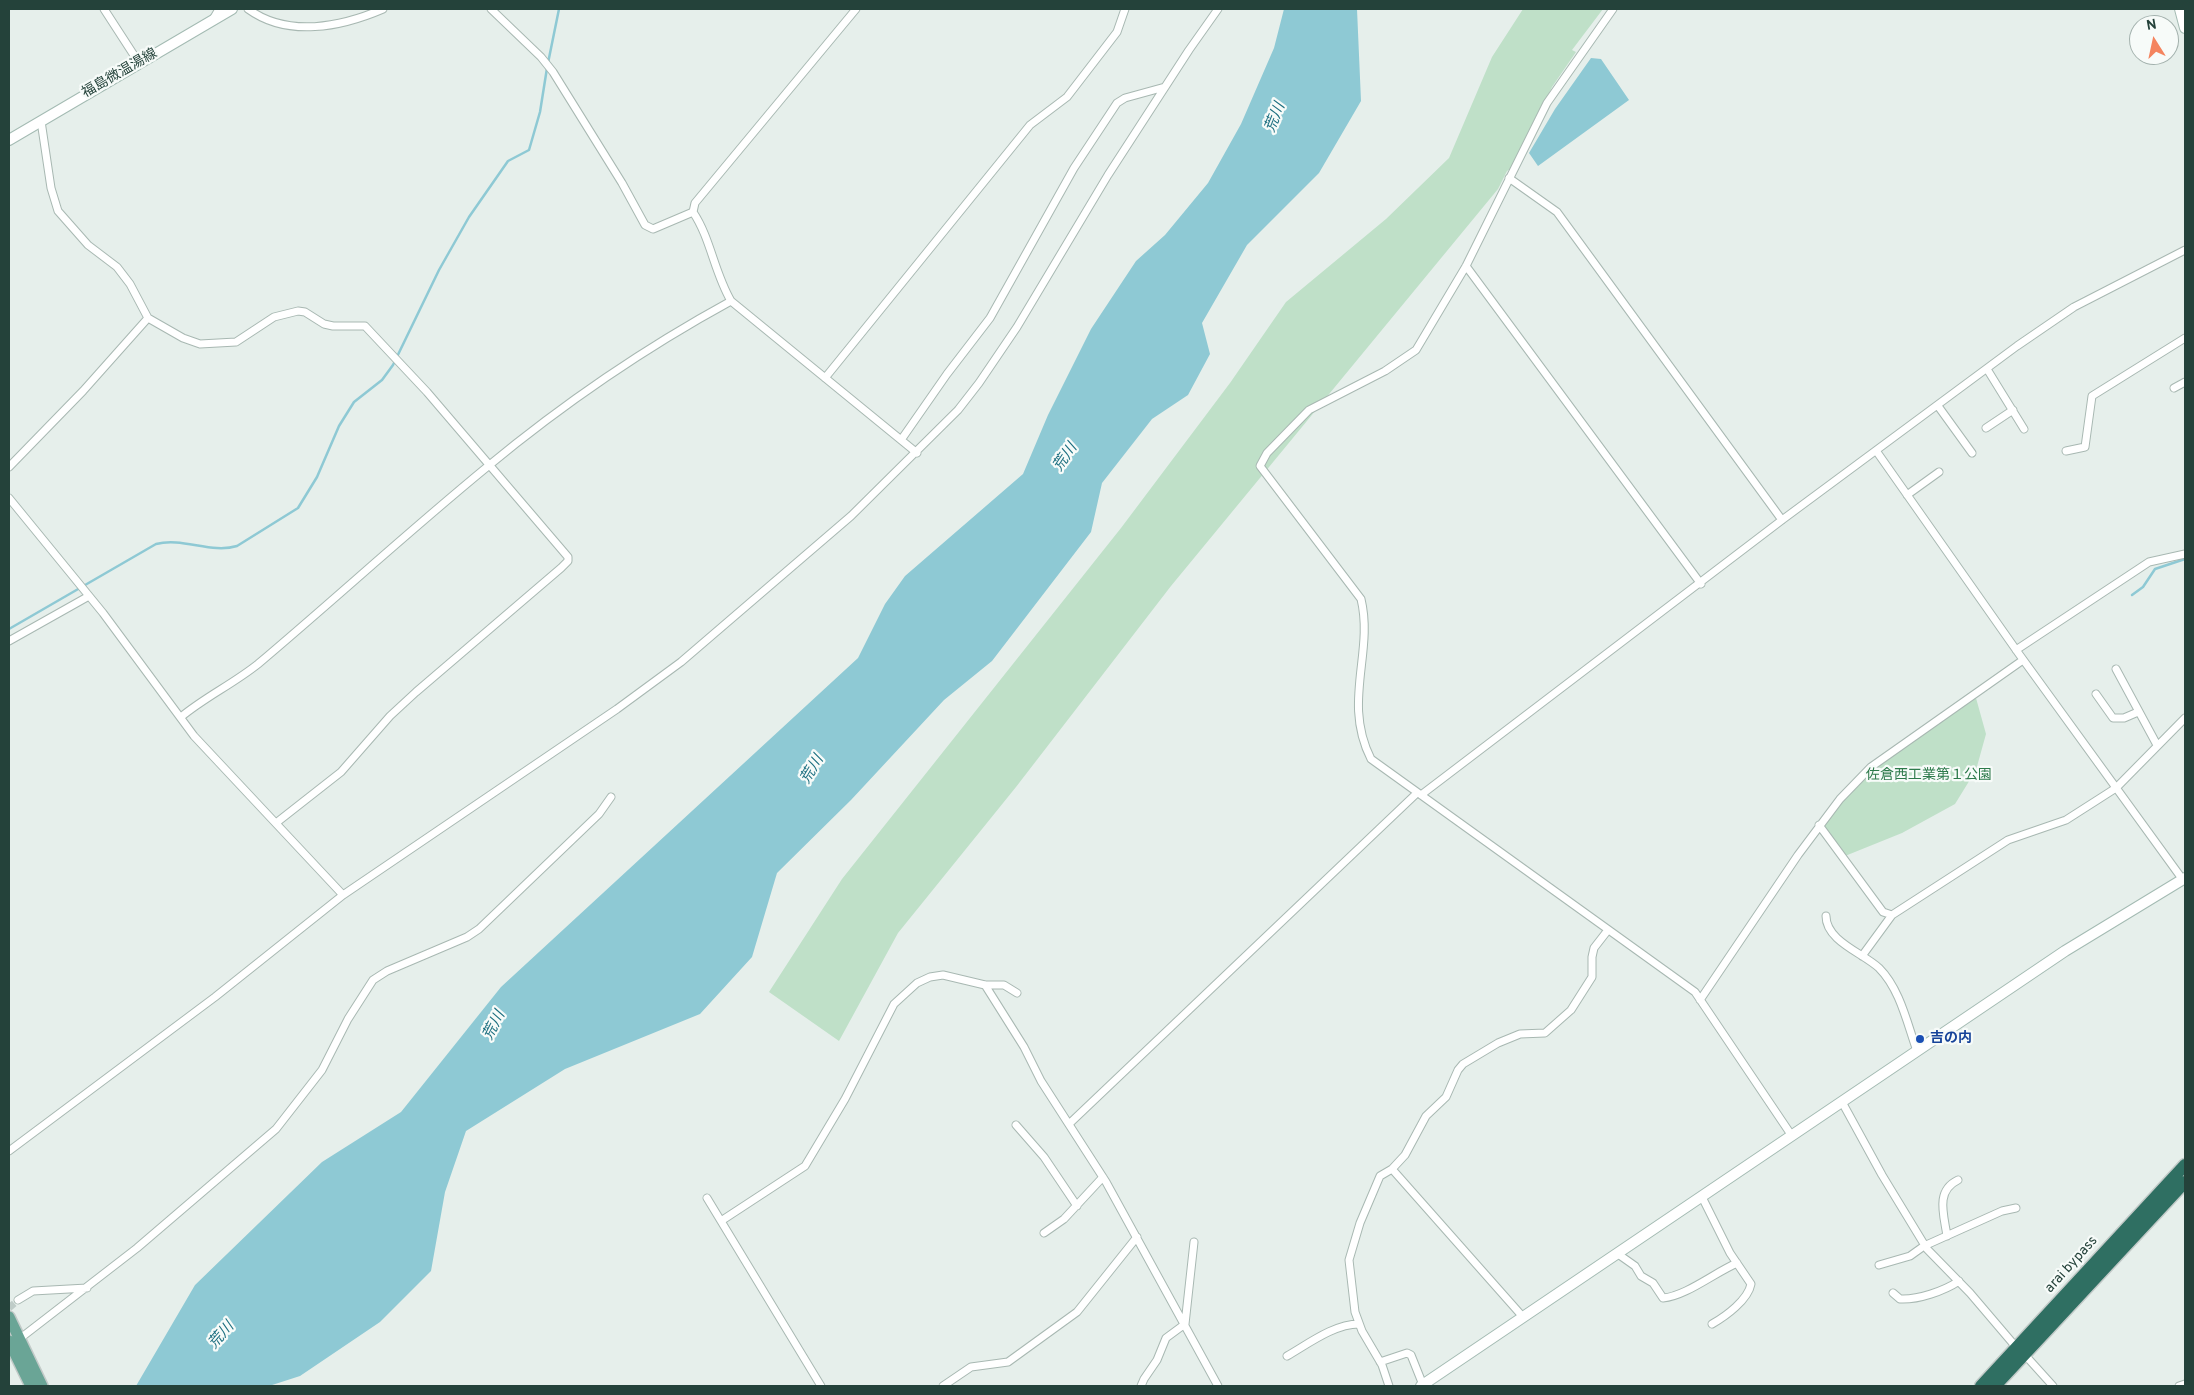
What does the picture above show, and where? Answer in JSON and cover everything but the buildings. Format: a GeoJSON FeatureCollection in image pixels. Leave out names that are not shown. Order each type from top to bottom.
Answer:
{"type":"FeatureCollection","features":[{"type":"Feature","properties":{"kind":"highway","name":"arai bypass"},"geometry":{"type":"LineString","coordinates":[[1995,1386],[2020,1351],[2185,1165]]}},
{"type":"Feature","properties":{"kind":"highway","name":"arai bypass"},"geometry":{"type":"LineString","coordinates":[[1981,1386],[2020,1351],[2185,1182]]}},
{"type":"Feature","properties":{"kind":"main road"},"geometry":{"type":"LineString","coordinates":[[9,1317],[14,1346],[31,1386]]}},
{"type":"Feature","properties":{"kind":"main road"},"geometry":{"type":"LineString","coordinates":[[14,1346],[42,1386]]}},
{"type":"Feature","properties":{"kind":"street"},"geometry":{"type":"LineString","coordinates":[[104,9],[140,63]]}},
{"type":"Feature","properties":{"kind":"street"},"geometry":{"type":"LineString","coordinates":[[212,21],[218,9]]}},
{"type":"Feature","properties":{"kind":"street","name":"福島微温湯線"},"geometry":{"type":"LineString","coordinates":[[9,140],[232,9]]}},
{"type":"Feature","properties":{"kind":"street"},"geometry":{"type":"LineString","coordinates":[[248,9],[269,20],[298,28],[341,22],[383,9]]}},
{"type":"Feature","properties":{"kind":"street"},"geometry":{"type":"LineString","coordinates":[[491,9],[541,57],[553,72],[622,183],[645,225],[653,229],[692,212],[695,203],[856,9]]}},
{"type":"Feature","properties":{"kind":"street"},"geometry":{"type":"LineString","coordinates":[[824,378],[1030,125],[1067,97],[1117,32],[1125,9]]}},
{"type":"Feature","properties":{"kind":"street"},"geometry":{"type":"LineString","coordinates":[[9,1151],[215,997],[343,895],[617,709],[681,662],[812,551],[917,453],[958,410],[1000,353],[1082,216],[1164,87],[1218,9]]}},
{"type":"Feature","properties":{"kind":"street"},"geometry":{"type":"LineString","coordinates":[[1613,9],[1547,103],[1466,266],[1416,350],[1385,371],[1309,410],[1267,453],[1260,466],[1356,589],[1361,599],[1364,618],[1358,692],[1362,738],[1371,759],[1695,992],[1792,1136]]}},
{"type":"Feature","properties":{"kind":"street"},"geometry":{"type":"LineString","coordinates":[[2180,9],[2185,28]]}},
{"type":"Feature","properties":{"kind":"street"},"geometry":{"type":"LineString","coordinates":[[901,440],[947,374],[990,318],[1074,168],[1117,103],[1125,98],[1164,87]]}},
{"type":"Feature","properties":{"kind":"street"},"geometry":{"type":"LineString","coordinates":[[41,121],[50,188],[58,210],[88,245],[117,267],[130,284],[148,318],[183,338],[200,344],[236,342],[274,317],[298,311],[306,312],[324,324],[333,326],[365,326],[427,392],[568,557],[568,562],[390,716],[341,772],[276,823]]}},
{"type":"Feature","properties":{"kind":"street"},"geometry":{"type":"LineString","coordinates":[[1510,178],[1558,212],[1782,520]]}},
{"type":"Feature","properties":{"kind":"street"},"geometry":{"type":"LineString","coordinates":[[692,212],[704,229],[720,277],[731,300],[917,453]]}},
{"type":"Feature","properties":{"kind":"street"},"geometry":{"type":"LineString","coordinates":[[1069,1124],[1419,794],[1701,584],[1782,520],[2074,307],[2185,250]]}},
{"type":"Feature","properties":{"kind":"street"},"geometry":{"type":"LineString","coordinates":[[1466,266],[1701,584]]}},
{"type":"Feature","properties":{"kind":"street"},"geometry":{"type":"LineString","coordinates":[[181,717],[200,702],[241,678],[490,465],[608,376],[670,335],[731,300]]}},
{"type":"Feature","properties":{"kind":"street"},"geometry":{"type":"LineString","coordinates":[[9,467],[83,391],[148,318]]}},
{"type":"Feature","properties":{"kind":"street"},"geometry":{"type":"LineString","coordinates":[[2066,451],[2085,447],[2092,396],[2185,338]]}},
{"type":"Feature","properties":{"kind":"street"},"geometry":{"type":"LineString","coordinates":[[1987,369],[2024,429]]}},
{"type":"Feature","properties":{"kind":"street"},"geometry":{"type":"LineString","coordinates":[[2174,388],[2185,382]]}},
{"type":"Feature","properties":{"kind":"street"},"geometry":{"type":"LineString","coordinates":[[1938,406],[1972,453]]}},
{"type":"Feature","properties":{"kind":"street"},"geometry":{"type":"LineString","coordinates":[[1986,428],[2013,410]]}},
{"type":"Feature","properties":{"kind":"street"},"geometry":{"type":"LineString","coordinates":[[1380,1362],[1407,1353],[1411,1355],[1422,1385],[2065,951],[2184,879],[2023,660],[1877,452]]}},
{"type":"Feature","properties":{"kind":"street"},"geometry":{"type":"LineString","coordinates":[[1907,495],[1940,472]]}},
{"type":"Feature","properties":{"kind":"street"},"geometry":{"type":"LineString","coordinates":[[9,498],[89,596],[194,736],[343,895]]}},
{"type":"Feature","properties":{"kind":"street"},"geometry":{"type":"LineString","coordinates":[[2016,650],[2149,562],[2185,554]]}},
{"type":"Feature","properties":{"kind":"street"},"geometry":{"type":"LineString","coordinates":[[9,641],[89,596]]}},
{"type":"Feature","properties":{"kind":"street"},"geometry":{"type":"LineString","coordinates":[[1700,1000],[1819,825],[1840,799],[1871,767],[2023,660]]}},
{"type":"Feature","properties":{"kind":"street"},"geometry":{"type":"LineString","coordinates":[[2116,669],[2157,745]]}},
{"type":"Feature","properties":{"kind":"street"},"geometry":{"type":"LineString","coordinates":[[2096,694],[2114,718],[2124,718],[2138,712]]}},
{"type":"Feature","properties":{"kind":"street"},"geometry":{"type":"LineString","coordinates":[[1862,956],[1892,915],[2008,840],[2066,820],[2116,788],[2185,718]]}},
{"type":"Feature","properties":{"kind":"street"},"geometry":{"type":"LineString","coordinates":[[14,1346],[87,1288],[276,1129],[322,1070],[357,1004],[373,980],[387,971],[466,938],[479,929],[598,814],[611,797]]}},
{"type":"Feature","properties":{"kind":"street"},"geometry":{"type":"LineString","coordinates":[[1819,825],[1883,912],[1892,915]]}},
{"type":"Feature","properties":{"kind":"street"},"geometry":{"type":"LineString","coordinates":[[1826,916],[1826,924],[1829,928],[1849,948],[1878,967],[1895,990],[1917,1050]]}},
{"type":"Feature","properties":{"kind":"street"},"geometry":{"type":"LineString","coordinates":[[1389,1386],[1380,1362],[1359,1324],[1355,1312],[1349,1260],[1360,1223],[1380,1176],[1392,1169],[1405,1154],[1426,1116],[1446,1097],[1462,1064],[1498,1043],[1520,1034],[1538,1035],[1545,1032],[1570,1010],[1592,977],[1594,948],[1608,930]]}},
{"type":"Feature","properties":{"kind":"street"},"geometry":{"type":"LineString","coordinates":[[721,1221],[805,1166],[845,1099],[894,1004],[917,983],[930,977],[943,975],[985,985],[1004,985],[1017,993]]}},
{"type":"Feature","properties":{"kind":"street"},"geometry":{"type":"LineString","coordinates":[[985,985],[1024,1047],[1041,1081],[1103,1177],[1218,1386]]}},
{"type":"Feature","properties":{"kind":"street"},"geometry":{"type":"LineString","coordinates":[[1842,1102],[1924,1246],[1959,1281],[2020,1351],[2054,1386]]}},
{"type":"Feature","properties":{"kind":"street"},"geometry":{"type":"LineString","coordinates":[[1016,1125],[1044,1157],[1077,1206]]}},
{"type":"Feature","properties":{"kind":"street"},"geometry":{"type":"LineString","coordinates":[[1392,1169],[1523,1317]]}},
{"type":"Feature","properties":{"kind":"street"},"geometry":{"type":"LineString","coordinates":[[1044,1232],[1064,1219],[1103,1177]]}},
{"type":"Feature","properties":{"kind":"street"},"geometry":{"type":"LineString","coordinates":[[1947,1236],[1942,1201],[1944,1194],[1958,1180]]}},
{"type":"Feature","properties":{"kind":"street"},"geometry":{"type":"LineString","coordinates":[[1702,1197],[1750,1284],[1750,1290],[1721,1319],[1712,1324]]}},
{"type":"Feature","properties":{"kind":"street"},"geometry":{"type":"LineString","coordinates":[[708,1198],[821,1386]]}},
{"type":"Feature","properties":{"kind":"street"},"geometry":{"type":"LineString","coordinates":[[1879,1265],[1910,1256],[1924,1246],[2002,1211],[2016,1208]]}},
{"type":"Feature","properties":{"kind":"street"},"geometry":{"type":"LineString","coordinates":[[942,1386],[971,1367],[1008,1362],[1076,1312],[1137,1237]]}},
{"type":"Feature","properties":{"kind":"street"},"geometry":{"type":"LineString","coordinates":[[1141,1386],[1157,1360],[1166,1338],[1185,1324],[1194,1242]]}},
{"type":"Feature","properties":{"kind":"street"},"geometry":{"type":"LineString","coordinates":[[1618,1254],[1635,1266],[1642,1276],[1653,1283],[1663,1298],[1674,1297],[1717,1272],[1737,1263]]}},
{"type":"Feature","properties":{"kind":"street"},"geometry":{"type":"LineString","coordinates":[[1893,1293],[1900,1299],[1915,1298],[1949,1288],[1959,1281]]}},
{"type":"Feature","properties":{"kind":"street"},"geometry":{"type":"LineString","coordinates":[[18,1300],[33,1290],[87,1288]]}},
{"type":"Feature","properties":{"kind":"street"},"geometry":{"type":"LineString","coordinates":[[1287,1356],[1335,1329],[1349,1324],[1359,1324]]}},
{"type":"Feature","properties":{"kind":"street"},"geometry":{"type":"LineString","coordinates":[[2179,1386],[2185,1384]]}},
{"type":"Feature","properties":{"kind":"green space"},"geometry":{"type":"Polygon","coordinates":[[[1523,9],[1603,9],[1572,50],[1576,52],[1552,87],[1516,165],[1507,171],[1498,189],[1171,586],[1016,787],[898,933],[839,1041],[769,992],[842,879],[1121,528],[1230,383],[1286,302],[1386,219],[1449,158],[1492,57],[1523,9]]]}},
{"type":"Feature","properties":{"kind":"green space","name":"佐倉西工業第１公園"},"geometry":{"type":"Polygon","coordinates":[[[1976,698],[1986,734],[1976,770],[1955,804],[1902,833],[1845,856],[1822,825],[1844,798],[1875,768],[1976,698]]]}},
{"type":"Feature","properties":{"kind":"water","name":"荒川"},"geometry":{"type":"Polygon","coordinates":[[[1284,9],[1357,9],[1361,101],[1319,173],[1247,245],[1202,323],[1210,354],[1188,395],[1152,419],[1102,483],[1091,532],[992,661],[944,700],[851,800],[777,873],[752,957],[700,1014],[565,1069],[466,1131],[445,1192],[431,1271],[380,1322],[300,1376],[269,1386],[136,1386],[195,1285],[322,1162],[401,1112],[501,987],[858,658],[885,604],[905,576],[1023,474],[1048,415],[1091,329],[1136,261],[1165,235],[1208,183],[1241,124],[1274,48],[1284,9]]]}},
{"type":"Feature","properties":{"kind":"water"},"geometry":{"type":"Polygon","coordinates":[[[1591,58],[1601,59],[1629,100],[1538,166],[1529,153],[1555,109],[1591,58]]]}},
{"type":"Feature","properties":{"kind":"waterway"},"geometry":{"type":"LineString","coordinates":[[548,63],[559,9]]}},
{"type":"Feature","properties":{"kind":"waterway"},"geometry":{"type":"LineString","coordinates":[[9,629],[156,544],[176,542],[217,548],[237,546],[298,508],[317,477],[339,426],[354,402],[382,380],[393,365],[439,270],[469,217],[508,161],[529,150],[540,112],[547,68]]}},
{"type":"Feature","properties":{"kind":"waterway"},"geometry":{"type":"LineString","coordinates":[[2132,595],[2143,587],[2155,569],[2185,559]]}},
{"type":"Feature","properties":{"kind":"tunnel"},"geometry":{"type":"LineString","coordinates":[[9,1308],[18,1300]]}},
{"type":"Feature","properties":{"kind":"place","name":"吉の内"},"geometry":{"type":"Point","coordinates":[1920,1039]}}]}
